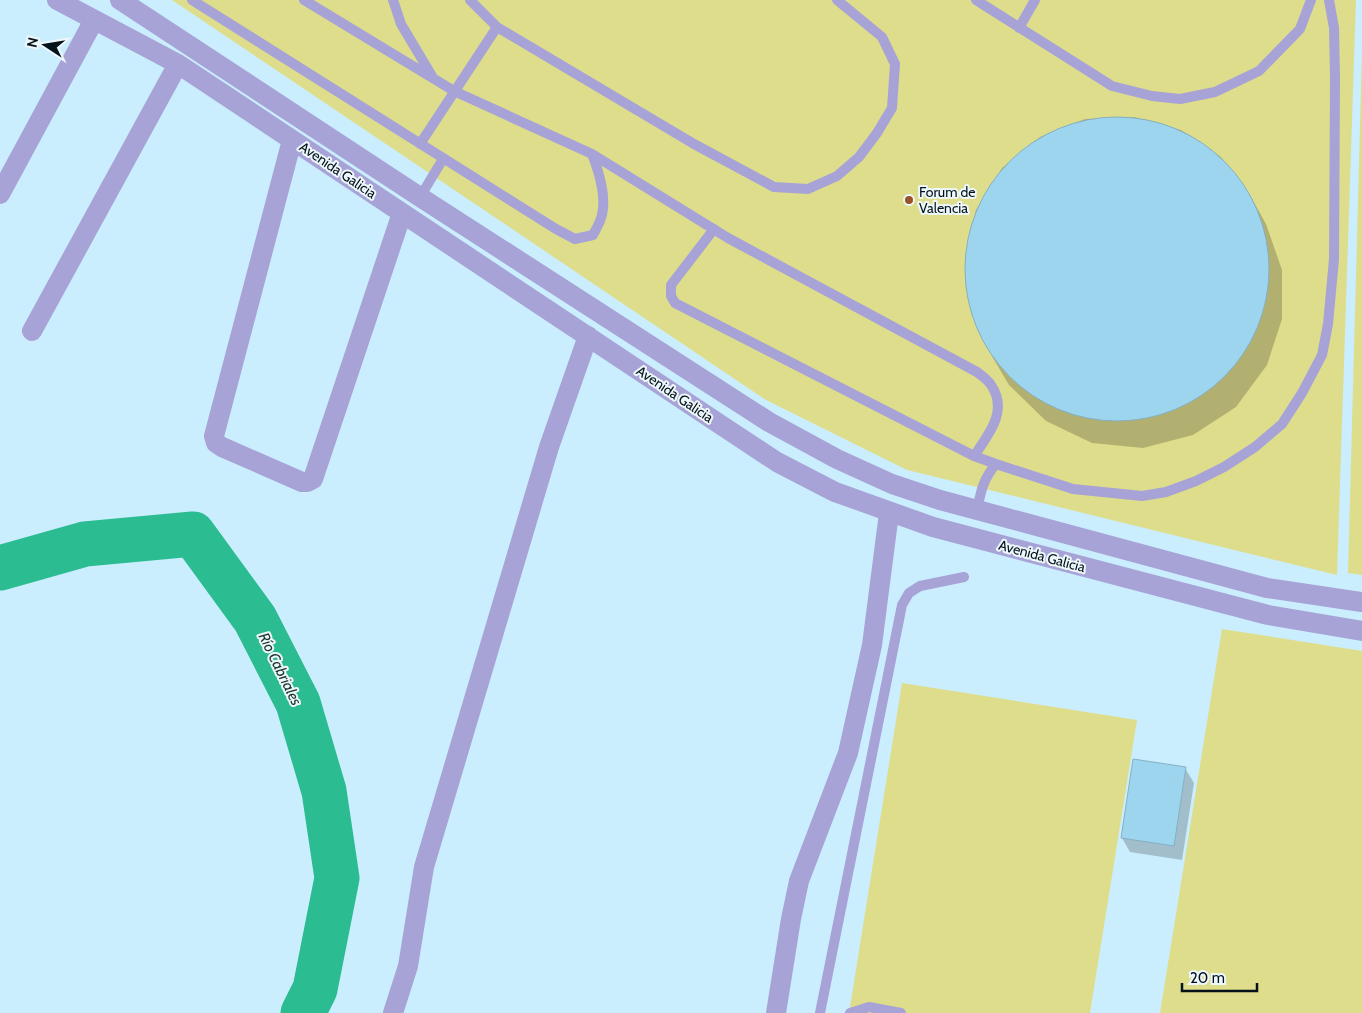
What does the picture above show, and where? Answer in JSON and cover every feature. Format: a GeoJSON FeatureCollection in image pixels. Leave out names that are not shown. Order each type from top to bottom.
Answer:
{"type":"FeatureCollection","features":[{"type":"Feature","properties":{"kind":"street","name":"Avenida Galicia"},"geometry":{"type":"LineString","coordinates":[[57,0],[178,64],[777,462],[835,492],[889,513],[933,527],[1268,615],[1362,631]]}},
{"type":"Feature","properties":{"kind":"street","name":"Avenida Galicia"},"geometry":{"type":"LineString","coordinates":[[120,0],[420,197],[769,422],[837,459],[892,484],[977,510],[1268,588],[1362,602]]}},
{"type":"Feature","properties":{"kind":"street"},"geometry":{"type":"LineString","coordinates":[[0,194],[94,20]]}},
{"type":"Feature","properties":{"kind":"street"},"geometry":{"type":"LineString","coordinates":[[32,330],[178,64]]}},
{"type":"Feature","properties":{"kind":"street"},"geometry":{"type":"LineString","coordinates":[[292,140],[214,436],[216,442],[222,447],[302,482],[313,480],[402,213]]}},
{"type":"Feature","properties":{"kind":"street"},"geometry":{"type":"LineString","coordinates":[[393,1013],[408,966],[424,867],[549,447],[588,336]]}},
{"type":"Feature","properties":{"kind":"street"},"geometry":{"type":"LineString","coordinates":[[776,1013],[799,881],[848,753],[872,645],[889,513]]}},
{"type":"Feature","properties":{"kind":"street"},"geometry":{"type":"LineString","coordinates":[[1190,594],[1196,568]]}},
{"type":"Feature","properties":{"kind":"lane"},"geometry":{"type":"LineString","coordinates":[[192,0],[443,159],[575,239],[592,235],[601,220],[603,199],[601,177],[592,154]]}},
{"type":"Feature","properties":{"kind":"lane"},"geometry":{"type":"LineString","coordinates":[[304,0],[454,91],[592,154],[714,229],[977,372],[992,386],[999,407],[994,425],[974,456]]}},
{"type":"Feature","properties":{"kind":"lane"},"geometry":{"type":"LineString","coordinates":[[393,0],[401,24],[433,77]]}},
{"type":"Feature","properties":{"kind":"lane"},"geometry":{"type":"LineString","coordinates":[[470,0],[497,27],[694,144],[774,187],[808,189],[837,176],[859,157],[877,133],[892,108],[895,64],[882,38],[837,0]]}},
{"type":"Feature","properties":{"kind":"lane"},"geometry":{"type":"LineString","coordinates":[[976,0],[1112,86],[1152,96],[1180,99],[1215,92],[1259,71],[1300,30],[1311,0]]}},
{"type":"Feature","properties":{"kind":"lane"},"geometry":{"type":"LineString","coordinates":[[1019,28],[1035,0]]}},
{"type":"Feature","properties":{"kind":"lane"},"geometry":{"type":"LineString","coordinates":[[714,229],[671,285],[671,296],[675,303],[974,456],[996,464],[1073,489],[1142,496],[1166,492],[1196,481],[1255,447],[1282,424],[1302,393],[1322,355],[1328,324],[1334,259],[1335,77],[1334,28],[1329,0]]}},
{"type":"Feature","properties":{"kind":"lane"},"geometry":{"type":"LineString","coordinates":[[420,144],[497,27]]}},
{"type":"Feature","properties":{"kind":"lane"},"geometry":{"type":"LineString","coordinates":[[420,197],[443,159]]}},
{"type":"Feature","properties":{"kind":"lane"},"geometry":{"type":"LineString","coordinates":[[977,510],[983,483],[996,464]]}},
{"type":"Feature","properties":{"kind":"lane"},"geometry":{"type":"LineString","coordinates":[[820,1013],[902,605],[909,593],[920,586],[964,577]]}},
{"type":"Feature","properties":{"kind":"lane"},"geometry":{"type":"LineString","coordinates":[[850,1013],[869,1007],[902,1013]]}},
{"type":"Feature","properties":{"kind":"shaded area","name":"Forum de Valencia"},"geometry":{"type":"Polygon","coordinates":[[[172,0],[1356,0],[1337,575],[907,470],[766,400],[172,0]]]}},
{"type":"Feature","properties":{"kind":"shaded area"},"geometry":{"type":"Polygon","coordinates":[[[1362,51],[1362,575],[1348,573],[1362,51]]]}},
{"type":"Feature","properties":{"kind":"shaded area"},"geometry":{"type":"Polygon","coordinates":[[[1222,629],[1362,651],[1362,1013],[1160,1013],[1222,629]]]}},
{"type":"Feature","properties":{"kind":"shaded area"},"geometry":{"type":"Polygon","coordinates":[[[902,683],[1137,720],[1090,1013],[849,1013],[902,683]]]}},
{"type":"Feature","properties":{"kind":"building"},"geometry":{"type":"Polygon","coordinates":[[[1117,117],[1147,120],[1175,128],[1189,135],[1225,161],[1251,197],[1258,211],[1266,239],[1269,269],[1266,299],[1258,327],[1251,341],[1225,377],[1189,403],[1175,410],[1147,418],[1117,421],[1087,418],[1059,410],[1045,403],[1009,377],[983,341],[976,327],[968,299],[965,269],[968,239],[976,211],[983,197],[1009,161],[1045,135],[1059,128],[1087,120],[1117,117]]]}},
{"type":"Feature","properties":{"kind":"building"},"geometry":{"type":"Polygon","coordinates":[[[1133,759],[1186,767],[1174,846],[1121,838],[1133,759]]]}},
{"type":"Feature","properties":{"kind":"waterway","name":"Río Cabriales"},"geometry":{"type":"LineString","coordinates":[[0,568],[85,544],[193,534],[255,619],[298,703],[324,791],[337,878],[315,989],[303,1013]]}},
{"type":"Feature","properties":{"kind":"place","name":"Forum de Valencia"},"geometry":{"type":"Point","coordinates":[909,200]}}]}
